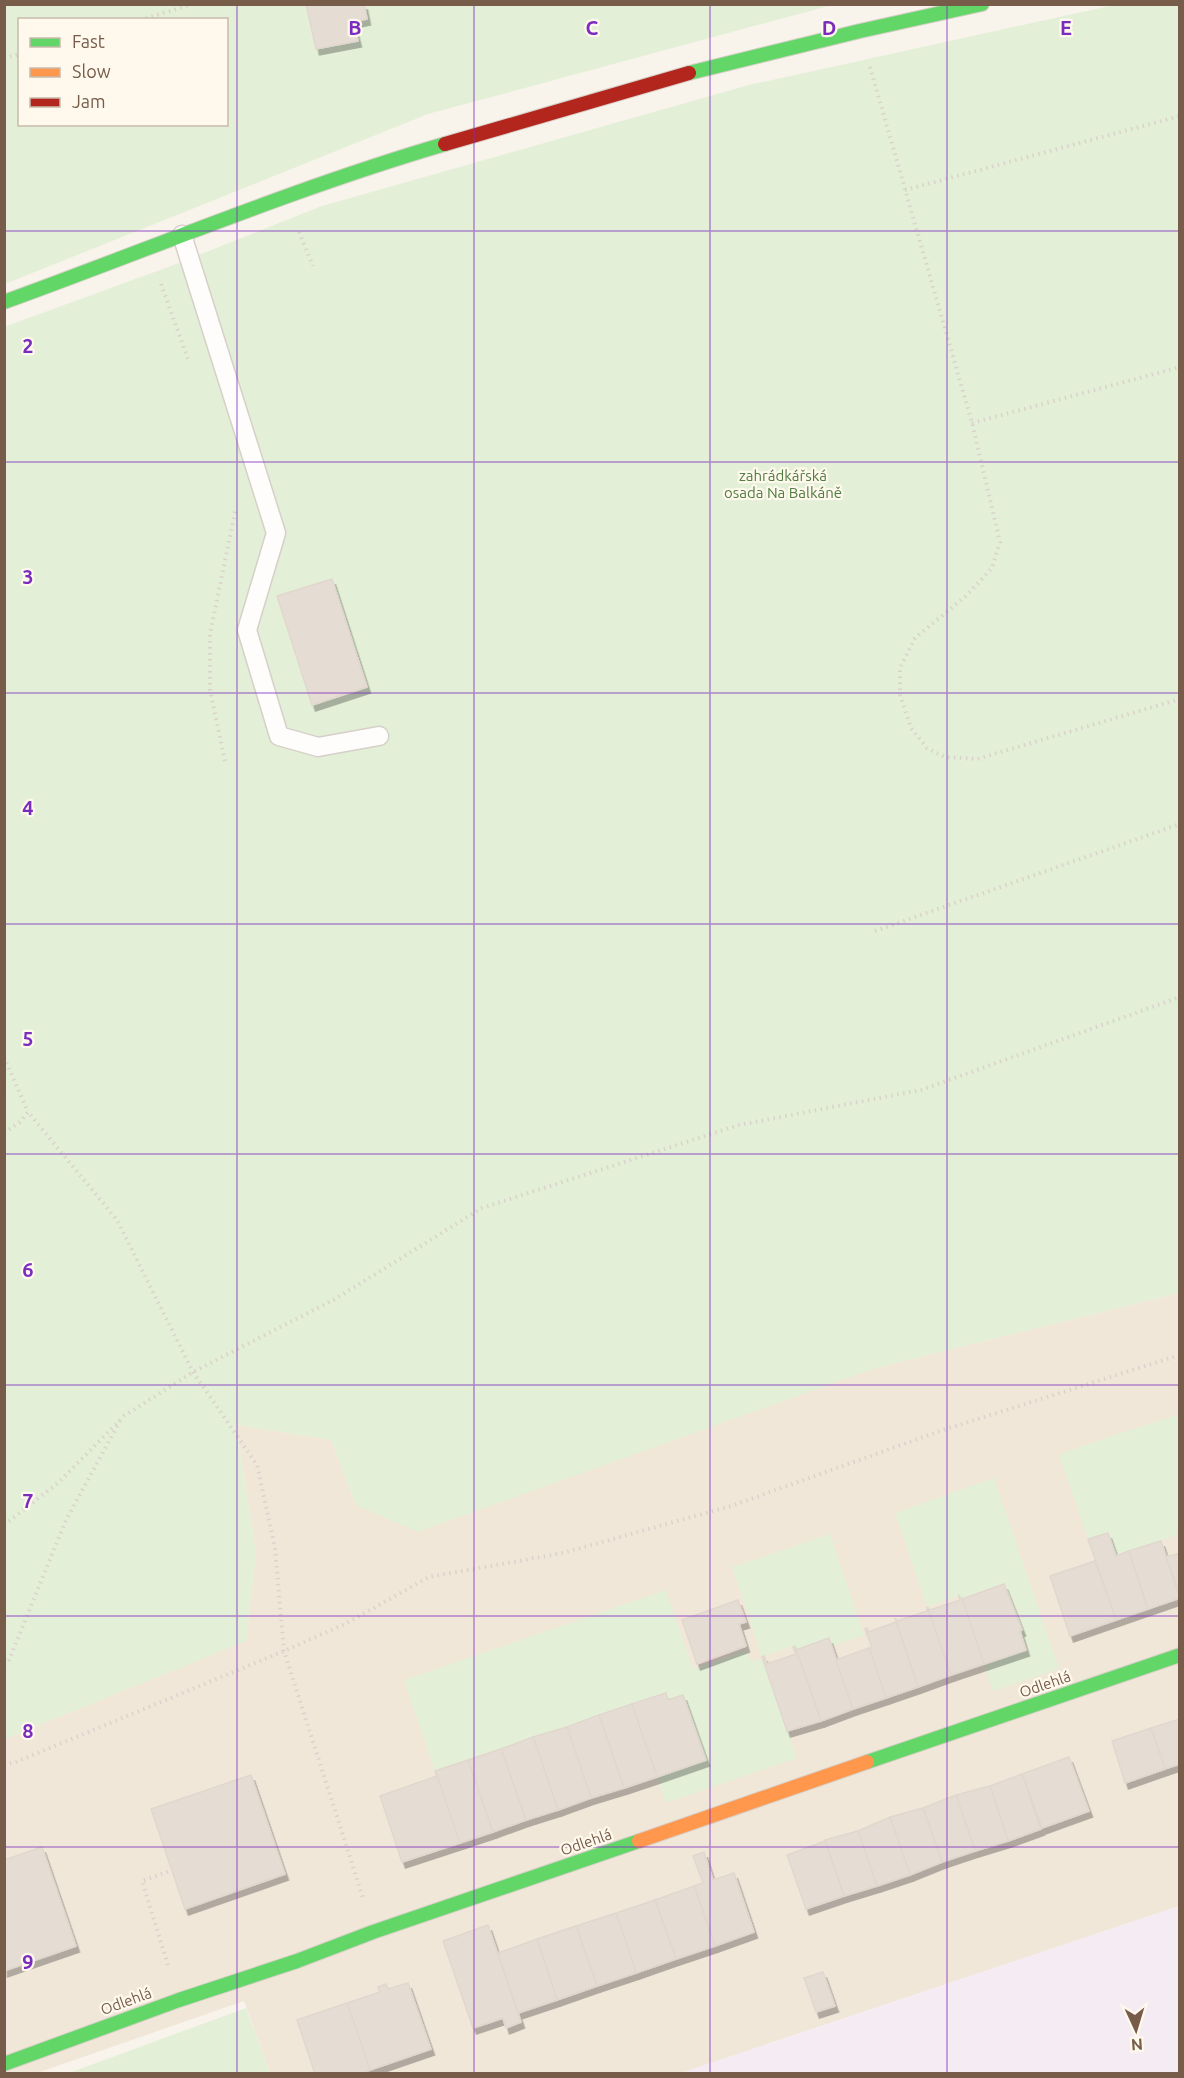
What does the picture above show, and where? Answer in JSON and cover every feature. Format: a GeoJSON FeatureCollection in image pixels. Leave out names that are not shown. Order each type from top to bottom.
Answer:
{"type":"FeatureCollection","features":[{"type":"Feature","properties":{"kind":"street"},"geometry":{"type":"LineString","coordinates":[[4,302],[182,235],[401,157],[689,73],[982,4]]}},
{"type":"Feature","properties":{"kind":"street","name":"Odlehlá"},"geometry":{"type":"LineString","coordinates":[[7,2067],[179,2000],[1179,1655]]}},
{"type":"Feature","properties":{"kind":"lane"},"geometry":{"type":"LineString","coordinates":[[182,235],[276,533],[247,630],[279,736],[318,747],[379,736]]}},
{"type":"Feature","properties":{"kind":"path"},"geometry":{"type":"LineString","coordinates":[[147,18],[193,4]]}},
{"type":"Feature","properties":{"kind":"path"},"geometry":{"type":"LineString","coordinates":[[860,31],[972,423],[1000,542],[992,568],[966,596],[915,638],[900,668],[900,695],[911,728],[927,748],[945,757],[977,759],[1179,699]]}},
{"type":"Feature","properties":{"kind":"path"},"geometry":{"type":"LineString","coordinates":[[905,190],[1179,116]]}},
{"type":"Feature","properties":{"kind":"path"},"geometry":{"type":"LineString","coordinates":[[149,249],[191,369]]}},
{"type":"Feature","properties":{"kind":"path"},"geometry":{"type":"LineString","coordinates":[[972,423],[1179,367]]}},
{"type":"Feature","properties":{"kind":"path"},"geometry":{"type":"LineString","coordinates":[[225,761],[210,690],[210,634],[238,499]]}},
{"type":"Feature","properties":{"kind":"path"},"geometry":{"type":"LineString","coordinates":[[875,931],[1179,824]]}},
{"type":"Feature","properties":{"kind":"path"},"geometry":{"type":"LineString","coordinates":[[4,1525],[58,1483],[124,1416],[193,1372],[335,1299],[482,1208],[739,1125],[921,1090],[1179,997]]}},
{"type":"Feature","properties":{"kind":"path"},"geometry":{"type":"LineString","coordinates":[[4,1057],[28,1112],[117,1220],[193,1372],[257,1465],[275,1548],[284,1651],[373,1932]]}},
{"type":"Feature","properties":{"kind":"path"},"geometry":{"type":"LineString","coordinates":[[4,1133],[20,1122],[28,1112]]}},
{"type":"Feature","properties":{"kind":"path"},"geometry":{"type":"LineString","coordinates":[[4,1765],[284,1651],[345,1624],[429,1577],[563,1553],[731,1506],[943,1430],[1179,1355]]}},
{"type":"Feature","properties":{"kind":"path"},"geometry":{"type":"LineString","coordinates":[[4,1665],[9,1660],[66,1520],[124,1416]]}},
{"type":"Feature","properties":{"kind":"path"},"geometry":{"type":"LineString","coordinates":[[172,1870],[142,1881],[179,2000]]}},
{"type":"Feature","properties":{"kind":"shaded area"},"geometry":{"type":"Polygon","coordinates":[[[1179,1293],[1179,1906],[681,2073],[270,2073],[244,2001],[37,2073],[5,2074],[5,1739],[246,1640],[256,1553],[236,1425],[331,1440],[356,1505],[876,1368],[1179,1293]]]}},
{"type":"Feature","properties":{"kind":"shaded area"},"geometry":{"type":"Polygon","coordinates":[[[1179,1906],[1179,2073],[681,2073],[1179,1906]]]}},
{"type":"Feature","properties":{"kind":"green space"},"geometry":{"type":"Polygon","coordinates":[[[5,5],[306,5],[316,49],[357,41],[353,22],[364,5],[832,5],[428,114],[5,284],[5,5]]]}},
{"type":"Feature","properties":{"kind":"green space","name":"zahrádkářská osada Na Balkáně"},"geometry":{"type":"Polygon","coordinates":[[[1114,5],[1179,5],[1179,1293],[876,1368],[418,1532],[356,1505],[331,1440],[236,1425],[256,1553],[246,1641],[5,1739],[5,1084],[11,1097],[4,1080],[4,327],[171,266],[322,206],[749,85],[1114,5]],[[332,579],[277,596],[312,705],[367,687],[332,579]]]}},
{"type":"Feature","properties":{"kind":"green space"},"geometry":{"type":"Polygon","coordinates":[[[1179,1414],[1179,1534],[1116,1556],[1108,1533],[1088,1539],[1059,1455],[1179,1414]]]}},
{"type":"Feature","properties":{"kind":"green space"},"geometry":{"type":"Polygon","coordinates":[[[994,1478],[1059,1669],[993,1691],[984,1664],[1026,1649],[1020,1631],[1022,1630],[1005,1585],[962,1599],[960,1596],[927,1607],[895,1513],[994,1478]]]}},
{"type":"Feature","properties":{"kind":"green space"},"geometry":{"type":"Polygon","coordinates":[[[830,1534],[864,1635],[832,1646],[829,1638],[796,1650],[794,1646],[762,1657],[732,1567],[830,1534]]]}},
{"type":"Feature","properties":{"kind":"green space"},"geometry":{"type":"Polygon","coordinates":[[[666,1590],[693,1669],[747,1650],[751,1662],[763,1658],[797,1758],[666,1803],[657,1777],[705,1760],[683,1695],[668,1700],[665,1693],[435,1771],[404,1680],[666,1590]]]}},
{"type":"Feature","properties":{"kind":"green space"},"geometry":{"type":"Polygon","coordinates":[[[246,2008],[270,2073],[69,2073],[246,2008]]]}},
{"type":"Feature","properties":{"kind":"building"},"geometry":{"type":"Polygon","coordinates":[[[306,4],[364,4],[367,19],[353,22],[358,41],[316,49],[306,4]]]}},
{"type":"Feature","properties":{"kind":"building"},"geometry":{"type":"Polygon","coordinates":[[[332,579],[367,687],[312,705],[277,596],[332,579]]]}},
{"type":"Feature","properties":{"kind":"building"},"geometry":{"type":"Polygon","coordinates":[[[1108,1533],[1116,1556],[1129,1551],[1148,1609],[1116,1620],[1088,1539],[1108,1533]]]}},
{"type":"Feature","properties":{"kind":"building"},"geometry":{"type":"Polygon","coordinates":[[[1161,1541],[1180,1598],[1148,1609],[1129,1551],[1161,1541]]]}},
{"type":"Feature","properties":{"kind":"building"},"geometry":{"type":"Polygon","coordinates":[[[1180,1553],[1180,1594],[1166,1557],[1180,1553]]]}},
{"type":"Feature","properties":{"kind":"building"},"geometry":{"type":"Polygon","coordinates":[[[1095,1561],[1116,1620],[1070,1636],[1050,1576],[1095,1561]]]}},
{"type":"Feature","properties":{"kind":"building"},"geometry":{"type":"Polygon","coordinates":[[[1004,1584],[1022,1630],[1020,1631],[1026,1650],[984,1664],[962,1599],[1004,1584]]]}},
{"type":"Feature","properties":{"kind":"building"},"geometry":{"type":"Polygon","coordinates":[[[959,1596],[984,1664],[951,1675],[927,1607],[930,1610],[960,1600],[959,1596]]]}},
{"type":"Feature","properties":{"kind":"building"},"geometry":{"type":"Polygon","coordinates":[[[738,1600],[746,1622],[739,1624],[746,1646],[697,1664],[682,1620],[738,1600]]]}},
{"type":"Feature","properties":{"kind":"building"},"geometry":{"type":"Polygon","coordinates":[[[927,1607],[951,1675],[918,1687],[895,1618],[897,1621],[927,1611],[927,1607]]]}},
{"type":"Feature","properties":{"kind":"building"},"geometry":{"type":"Polygon","coordinates":[[[896,1622],[918,1687],[886,1698],[865,1629],[867,1628],[868,1632],[896,1622]]]}},
{"type":"Feature","properties":{"kind":"building"},"geometry":{"type":"Polygon","coordinates":[[[829,1638],[853,1709],[821,1721],[796,1650],[829,1638]]]}},
{"type":"Feature","properties":{"kind":"building"},"geometry":{"type":"Polygon","coordinates":[[[795,1646],[821,1721],[787,1731],[762,1657],[764,1656],[767,1664],[796,1654],[793,1647],[795,1646]]]}},
{"type":"Feature","properties":{"kind":"building"},"geometry":{"type":"Polygon","coordinates":[[[869,1648],[886,1698],[853,1709],[836,1660],[869,1648]]]}},
{"type":"Feature","properties":{"kind":"building"},"geometry":{"type":"Polygon","coordinates":[[[666,1693],[668,1700],[683,1695],[706,1760],[657,1777],[632,1704],[666,1693]]]}},
{"type":"Feature","properties":{"kind":"building"},"geometry":{"type":"Polygon","coordinates":[[[632,1704],[657,1777],[624,1788],[599,1715],[632,1704]]]}},
{"type":"Feature","properties":{"kind":"building"},"geometry":{"type":"Polygon","coordinates":[[[599,1715],[624,1788],[591,1798],[567,1727],[599,1715]]]}},
{"type":"Feature","properties":{"kind":"building"},"geometry":{"type":"Polygon","coordinates":[[[1180,1719],[1180,1764],[1165,1769],[1151,1728],[1180,1719]]]}},
{"type":"Feature","properties":{"kind":"building"},"geometry":{"type":"Polygon","coordinates":[[[567,1727],[591,1798],[558,1810],[533,1737],[567,1727]]]}},
{"type":"Feature","properties":{"kind":"building"},"geometry":{"type":"Polygon","coordinates":[[[1151,1728],[1165,1769],[1125,1783],[1112,1741],[1151,1728]]]}},
{"type":"Feature","properties":{"kind":"building"},"geometry":{"type":"Polygon","coordinates":[[[533,1737],[558,1810],[526,1820],[501,1749],[533,1737]]]}},
{"type":"Feature","properties":{"kind":"building"},"geometry":{"type":"Polygon","coordinates":[[[501,1749],[526,1820],[493,1832],[468,1760],[501,1749]]]}},
{"type":"Feature","properties":{"kind":"building"},"geometry":{"type":"Polygon","coordinates":[[[1069,1757],[1089,1811],[1042,1828],[1022,1774],[1069,1757]]]}},
{"type":"Feature","properties":{"kind":"building"},"geometry":{"type":"Polygon","coordinates":[[[468,1760],[493,1832],[460,1843],[435,1771],[468,1760]]]}},
{"type":"Feature","properties":{"kind":"building"},"geometry":{"type":"Polygon","coordinates":[[[1022,1774],[1041,1829],[1008,1841],[990,1786],[1022,1774]]]}},
{"type":"Feature","properties":{"kind":"building"},"geometry":{"type":"Polygon","coordinates":[[[251,1775],[285,1874],[185,1909],[151,1809],[251,1775]]]}},
{"type":"Feature","properties":{"kind":"building"},"geometry":{"type":"Polygon","coordinates":[[[437,1776],[460,1843],[402,1862],[380,1796],[437,1776]]]}},
{"type":"Feature","properties":{"kind":"building"},"geometry":{"type":"Polygon","coordinates":[[[990,1786],[1008,1841],[975,1851],[956,1795],[990,1786]]]}},
{"type":"Feature","properties":{"kind":"building"},"geometry":{"type":"Polygon","coordinates":[[[956,1795],[975,1851],[942,1862],[923,1808],[956,1795]]]}},
{"type":"Feature","properties":{"kind":"building"},"geometry":{"type":"Polygon","coordinates":[[[923,1808],[942,1862],[910,1875],[890,1817],[923,1808]]]}},
{"type":"Feature","properties":{"kind":"building"},"geometry":{"type":"Polygon","coordinates":[[[890,1817],[910,1875],[877,1886],[858,1831],[890,1817]]]}},
{"type":"Feature","properties":{"kind":"building"},"geometry":{"type":"Polygon","coordinates":[[[858,1831],[877,1886],[844,1896],[825,1840],[858,1831]]]}},
{"type":"Feature","properties":{"kind":"building"},"geometry":{"type":"Polygon","coordinates":[[[825,1841],[844,1896],[806,1909],[787,1855],[825,1841]]]}},
{"type":"Feature","properties":{"kind":"building"},"geometry":{"type":"Polygon","coordinates":[[[42,1847],[76,1946],[4,1971],[4,1860],[42,1847]]]}},
{"type":"Feature","properties":{"kind":"building"},"geometry":{"type":"Polygon","coordinates":[[[704,1852],[713,1880],[734,1873],[754,1932],[715,1946],[694,1886],[703,1883],[693,1856],[704,1852]]]}},
{"type":"Feature","properties":{"kind":"building"},"geometry":{"type":"Polygon","coordinates":[[[694,1886],[715,1946],[676,1959],[655,1900],[694,1886]]]}},
{"type":"Feature","properties":{"kind":"building"},"geometry":{"type":"Polygon","coordinates":[[[655,1900],[676,1959],[636,1973],[616,1913],[655,1900]]]}},
{"type":"Feature","properties":{"kind":"building"},"geometry":{"type":"Polygon","coordinates":[[[616,1913],[636,1973],[597,1986],[576,1926],[616,1913]]]}},
{"type":"Feature","properties":{"kind":"building"},"geometry":{"type":"Polygon","coordinates":[[[488,1925],[521,2022],[506,2028],[503,2018],[473,2028],[443,1941],[488,1925]]]}},
{"type":"Feature","properties":{"kind":"building"},"geometry":{"type":"Polygon","coordinates":[[[576,1926],[597,1986],[557,2000],[537,1939],[576,1926]]]}},
{"type":"Feature","properties":{"kind":"building"},"geometry":{"type":"Polygon","coordinates":[[[537,1939],[557,2000],[518,2013],[498,1953],[537,1939]]]}},
{"type":"Feature","properties":{"kind":"building"},"geometry":{"type":"Polygon","coordinates":[[[823,1972],[835,2006],[816,2012],[804,1978],[823,1972]]]}},
{"type":"Feature","properties":{"kind":"building"},"geometry":{"type":"Polygon","coordinates":[[[408,1983],[431,2049],[370,2070],[347,2003],[380,1992],[378,1987],[386,1984],[388,1989],[408,1983]]]}},
{"type":"Feature","properties":{"kind":"building"},"geometry":{"type":"Polygon","coordinates":[[[347,2003],[370,2070],[359,2074],[315,2074],[297,2020],[347,2003]]]}},
{"type":"Feature","properties":{"kind":"traffic: fast"},"geometry":{"type":"LineString","coordinates":[[689,73],[982,4]]}},
{"type":"Feature","properties":{"kind":"traffic: fast"},"geometry":{"type":"LineString","coordinates":[[4,302],[278,199],[445,144]]}},
{"type":"Feature","properties":{"kind":"traffic: fast"},"geometry":{"type":"LineString","coordinates":[[867,1762],[1180,1655]]}},
{"type":"Feature","properties":{"kind":"traffic: fast"},"geometry":{"type":"LineString","coordinates":[[4,2064],[179,2000],[639,1841]]}},
{"type":"Feature","properties":{"kind":"traffic: slow"},"geometry":{"type":"LineString","coordinates":[[639,1841],[867,1762]]}},
{"type":"Feature","properties":{"kind":"traffic: jam"},"geometry":{"type":"LineString","coordinates":[[445,144],[689,73]]}}]}
